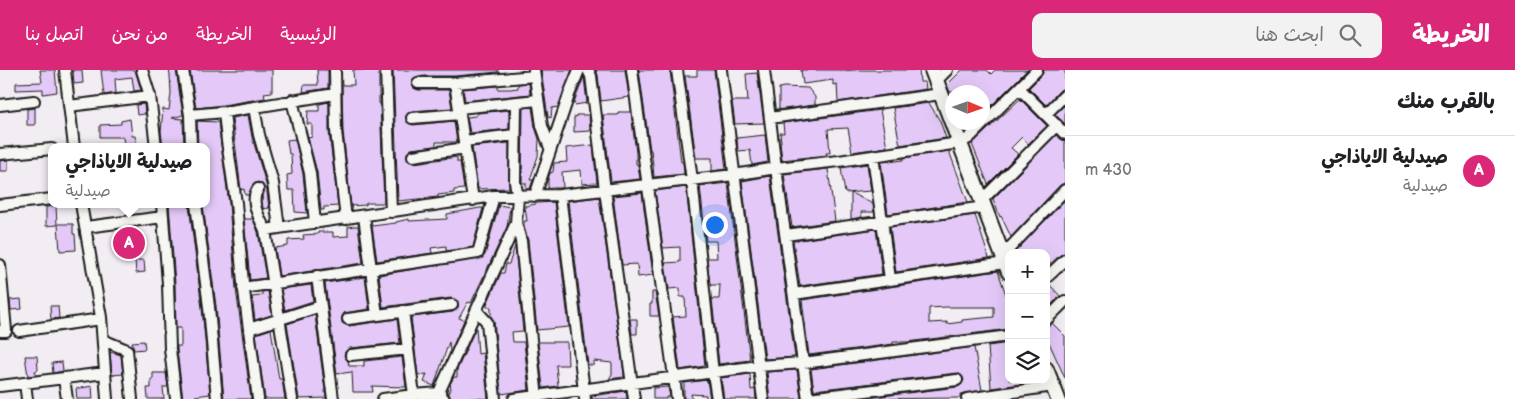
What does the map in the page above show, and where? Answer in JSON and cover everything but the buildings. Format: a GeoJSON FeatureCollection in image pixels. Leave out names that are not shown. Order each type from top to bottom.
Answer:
{"type":"FeatureCollection","features":[{"type":"Feature","properties":{"kind":"street"},"geometry":{"type":"LineString","coordinates":[[65,70],[73,143]]}},
{"type":"Feature","properties":{"kind":"street"},"geometry":{"type":"LineString","coordinates":[[142,70],[150,96],[156,143]]}},
{"type":"Feature","properties":{"kind":"street"},"geometry":{"type":"LineString","coordinates":[[183,70],[190,115],[191,143]]}},
{"type":"Feature","properties":{"kind":"street"},"geometry":{"type":"LineString","coordinates":[[335,70],[336,132],[346,219]]}},
{"type":"Feature","properties":{"kind":"street"},"geometry":{"type":"LineString","coordinates":[[386,70],[391,212]]}},
{"type":"Feature","properties":{"kind":"street"},"geometry":{"type":"LineString","coordinates":[[535,196],[550,148],[579,70]]}},
{"type":"Feature","properties":{"kind":"street"},"geometry":{"type":"LineString","coordinates":[[588,70],[591,76],[604,190],[634,399]]}},
{"type":"Feature","properties":{"kind":"street"},"geometry":{"type":"LineString","coordinates":[[632,70],[677,399]]}},
{"type":"Feature","properties":{"kind":"street"},"geometry":{"type":"LineString","coordinates":[[677,70],[692,180],[713,373],[718,399]]}},
{"type":"Feature","properties":{"kind":"street"},"geometry":{"type":"LineString","coordinates":[[721,70],[763,399]]}},
{"type":"Feature","properties":{"kind":"street"},"geometry":{"type":"LineString","coordinates":[[764,70],[808,398],[957,380]]}},
{"type":"Feature","properties":{"kind":"street"},"geometry":{"type":"LineString","coordinates":[[947,70],[934,75],[1005,260]]}},
{"type":"Feature","properties":{"kind":"street"},"geometry":{"type":"LineString","coordinates":[[265,230],[494,196],[560,195],[649,185],[734,175],[959,143],[969,138],[1037,70]]}},
{"type":"Feature","properties":{"kind":"street"},"geometry":{"type":"LineString","coordinates":[[418,83],[455,83],[534,73],[542,126],[550,148]]}},
{"type":"Feature","properties":{"kind":"street"},"geometry":{"type":"LineString","coordinates":[[455,83],[473,200]]}},
{"type":"Feature","properties":{"kind":"street"},"geometry":{"type":"LineString","coordinates":[[1019,88],[1065,134]]}},
{"type":"Feature","properties":{"kind":"street"},"geometry":{"type":"LineString","coordinates":[[190,115],[224,112],[335,94]]}},
{"type":"Feature","properties":{"kind":"street"},"geometry":{"type":"LineString","coordinates":[[770,118],[941,94]]}},
{"type":"Feature","properties":{"kind":"street"},"geometry":{"type":"LineString","coordinates":[[1046,114],[1065,95]]}},
{"type":"Feature","properties":{"kind":"street"},"geometry":{"type":"LineString","coordinates":[[69,106],[150,96]]}},
{"type":"Feature","properties":{"kind":"street"},"geometry":{"type":"LineString","coordinates":[[292,100],[310,174],[315,223]]}},
{"type":"Feature","properties":{"kind":"street"},"geometry":{"type":"LineString","coordinates":[[412,118],[538,100]]}},
{"type":"Feature","properties":{"kind":"street"},"geometry":{"type":"LineString","coordinates":[[0,105],[34,101]]}},
{"type":"Feature","properties":{"kind":"street"},"geometry":{"type":"LineString","coordinates":[[382,399],[414,395],[440,397],[516,223],[518,197],[515,182],[516,103]]}},
{"type":"Feature","properties":{"kind":"street"},"geometry":{"type":"LineString","coordinates":[[254,107],[273,183],[279,228]]}},
{"type":"Feature","properties":{"kind":"street"},"geometry":{"type":"LineString","coordinates":[[224,112],[236,203],[243,288],[258,399]]}},
{"type":"Feature","properties":{"kind":"street"},"geometry":{"type":"LineString","coordinates":[[786,235],[882,222],[983,204],[1057,126]]}},
{"type":"Feature","properties":{"kind":"street"},"geometry":{"type":"LineString","coordinates":[[413,156],[515,135]]}},
{"type":"Feature","properties":{"kind":"street"},"geometry":{"type":"LineString","coordinates":[[0,154],[48,149]]}},
{"type":"Feature","properties":{"kind":"street"},"geometry":{"type":"LineString","coordinates":[[873,156],[890,279]]}},
{"type":"Feature","properties":{"kind":"street"},"geometry":{"type":"LineString","coordinates":[[258,189],[254,195],[256,210],[265,230],[292,399]]}},
{"type":"Feature","properties":{"kind":"street"},"geometry":{"type":"LineString","coordinates":[[1017,249],[1065,190]]}},
{"type":"Feature","properties":{"kind":"street"},"geometry":{"type":"LineString","coordinates":[[560,195],[584,394]]}},
{"type":"Feature","properties":{"kind":"street"},"geometry":{"type":"LineString","coordinates":[[243,288],[478,253],[494,196]]}},
{"type":"Feature","properties":{"kind":"street"},"geometry":{"type":"LineString","coordinates":[[0,205],[48,199]]}},
{"type":"Feature","properties":{"kind":"street"},"geometry":{"type":"LineString","coordinates":[[82,208],[101,319],[107,399]]}},
{"type":"Feature","properties":{"kind":"street"},"geometry":{"type":"LineString","coordinates":[[162,208],[168,284],[170,349],[176,399]]}},
{"type":"Feature","properties":{"kind":"street"},"geometry":{"type":"LineString","coordinates":[[196,208],[217,399]]}},
{"type":"Feature","properties":{"kind":"street"},"geometry":{"type":"LineString","coordinates":[[364,216],[377,315]]}},
{"type":"Feature","properties":{"kind":"street"},"geometry":{"type":"LineString","coordinates":[[86,227],[163,217]]}},
{"type":"Feature","properties":{"kind":"street"},"geometry":{"type":"LineString","coordinates":[[516,223],[521,241],[536,397]]}},
{"type":"Feature","properties":{"kind":"street"},"geometry":{"type":"LineString","coordinates":[[1050,274],[1065,260]]}},
{"type":"Feature","properties":{"kind":"street"},"geometry":{"type":"LineString","coordinates":[[794,294],[1005,263]]}},
{"type":"Feature","properties":{"kind":"street"},"geometry":{"type":"LineString","coordinates":[[0,265],[6,331],[0,331]]}},
{"type":"Feature","properties":{"kind":"street"},"geometry":{"type":"LineString","coordinates":[[317,276],[333,399]]}},
{"type":"Feature","properties":{"kind":"street"},"geometry":{"type":"LineString","coordinates":[[1050,316],[1065,301]]}},
{"type":"Feature","properties":{"kind":"street"},"geometry":{"type":"LineString","coordinates":[[348,319],[452,305]]}},
{"type":"Feature","properties":{"kind":"street"},"geometry":{"type":"LineString","coordinates":[[249,329],[321,306]]}},
{"type":"Feature","properties":{"kind":"street"},"geometry":{"type":"LineString","coordinates":[[403,311],[414,395]]}},
{"type":"Feature","properties":{"kind":"street"},"geometry":{"type":"LineString","coordinates":[[477,311],[487,322],[495,399]]}},
{"type":"Feature","properties":{"kind":"street"},"geometry":{"type":"LineString","coordinates":[[19,331],[101,319]]}},
{"type":"Feature","properties":{"kind":"street"},"geometry":{"type":"LineString","coordinates":[[514,399],[584,394],[632,384],[760,366],[803,363],[1005,337]]}},
{"type":"Feature","properties":{"kind":"street"},"geometry":{"type":"LineString","coordinates":[[103,340],[127,350],[132,399]]}},
{"type":"Feature","properties":{"kind":"street"},"geometry":{"type":"LineString","coordinates":[[351,355],[408,348]]}},
{"type":"Feature","properties":{"kind":"street"},"geometry":{"type":"LineString","coordinates":[[0,386],[105,373]]}},
{"type":"Feature","properties":{"kind":"street"},"geometry":{"type":"LineString","coordinates":[[967,399],[1059,394],[1050,377]]}},
{"type":"Feature","properties":{"kind":"street"},"geometry":{"type":"LineString","coordinates":[[64,378],[67,399]]}},
{"type":"Feature","properties":{"kind":"street"},"geometry":{"type":"LineString","coordinates":[[25,382],[27,399]]}},
{"type":"Feature","properties":{"kind":"place","name":"صيدلية الاياذاجي"},"geometry":{"type":"Point","coordinates":[129,243]}}]}
